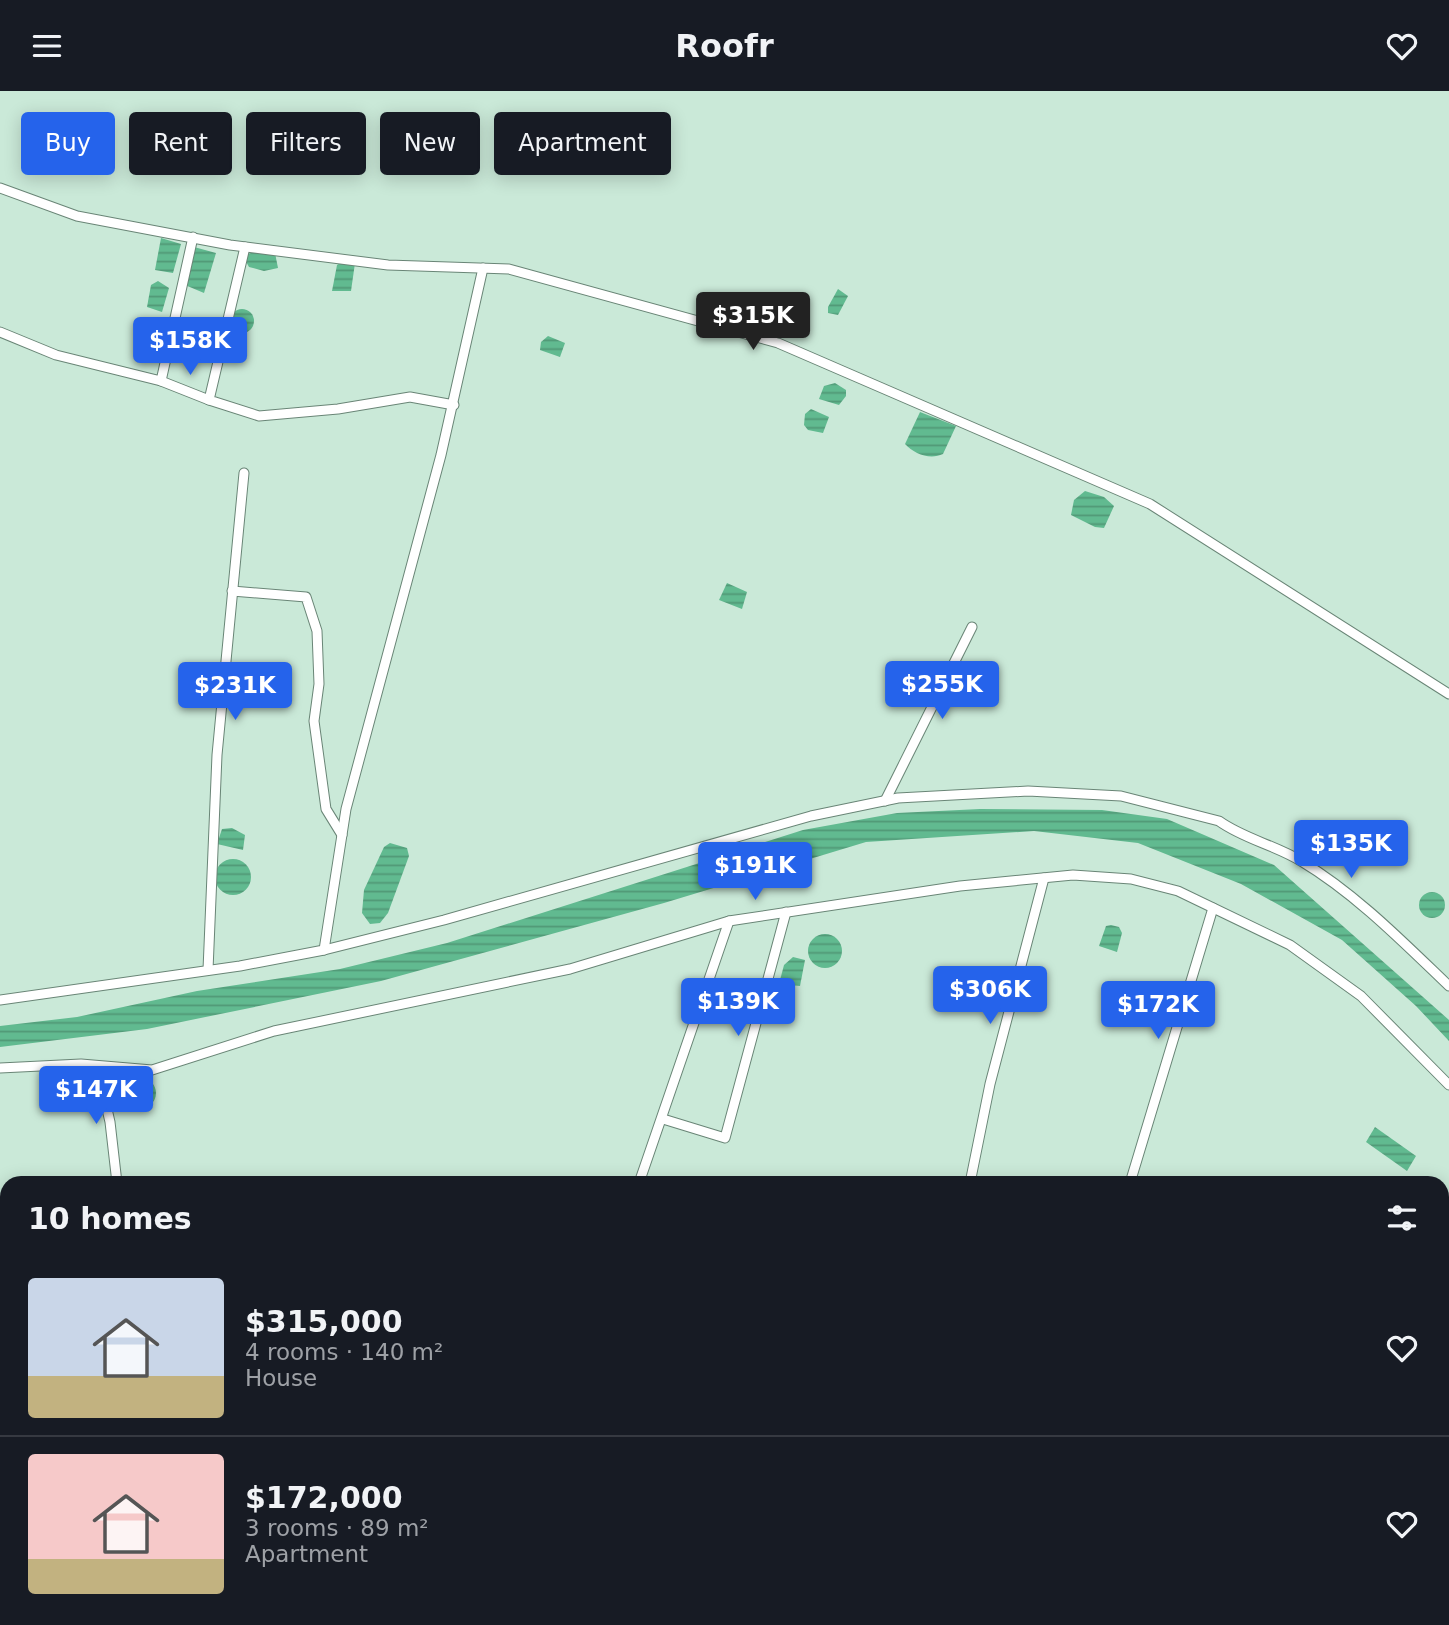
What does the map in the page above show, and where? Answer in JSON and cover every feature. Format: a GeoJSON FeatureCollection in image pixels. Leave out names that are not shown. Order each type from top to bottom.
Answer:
{"type":"FeatureCollection","features":[{"type":"Feature","properties":{"kind":"street"},"geometry":{"type":"LineString","coordinates":[[0,188],[77,216],[245,247],[388,265],[509,269],[778,343],[1150,504],[1449,694]]}},
{"type":"Feature","properties":{"kind":"street"},"geometry":{"type":"LineString","coordinates":[[161,381],[193,237]]}},
{"type":"Feature","properties":{"kind":"street"},"geometry":{"type":"LineString","coordinates":[[209,400],[245,247]]}},
{"type":"Feature","properties":{"kind":"street"},"geometry":{"type":"LineString","coordinates":[[324,950],[346,809],[454,405],[483,268]]}},
{"type":"Feature","properties":{"kind":"street"},"geometry":{"type":"LineString","coordinates":[[0,332],[56,355],[161,381],[258,416],[338,409],[410,397],[454,405]]}},
{"type":"Feature","properties":{"kind":"street"},"geometry":{"type":"LineString","coordinates":[[208,970],[217,755],[244,473]]}},
{"type":"Feature","properties":{"kind":"street"},"geometry":{"type":"LineString","coordinates":[[232,591],[306,597],[317,631],[319,684],[314,721],[326,809],[342,836]]}},
{"type":"Feature","properties":{"kind":"street"},"geometry":{"type":"LineString","coordinates":[[885,801],[972,627]]}},
{"type":"Feature","properties":{"kind":"street"},"geometry":{"type":"LineString","coordinates":[[0,1000],[324,950],[444,920],[811,816],[885,801],[1028,791],[1121,796],[1219,821],[1232,830],[1280,849],[1303,862],[1407,944],[1449,986]]}},
{"type":"Feature","properties":{"kind":"street"},"geometry":{"type":"LineString","coordinates":[[0,1068],[97,1066],[152,1070],[274,1031],[570,969],[729,921],[960,886],[1073,875],[1131,879],[1178,891],[1290,945],[1361,996],[1449,1085]]}},
{"type":"Feature","properties":{"kind":"street"},"geometry":{"type":"LineString","coordinates":[[971,1176],[990,1084],[1044,878]]}},
{"type":"Feature","properties":{"kind":"street"},"geometry":{"type":"LineString","coordinates":[[1132,1176],[1213,908]]}},
{"type":"Feature","properties":{"kind":"street"},"geometry":{"type":"LineString","coordinates":[[663,1119],[726,1137],[786,912]]}},
{"type":"Feature","properties":{"kind":"street"},"geometry":{"type":"LineString","coordinates":[[642,1176],[729,921]]}},
{"type":"Feature","properties":{"kind":"street"},"geometry":{"type":"LineString","coordinates":[[97,1066],[110,1122],[116,1176]]}},
{"type":"Feature","properties":{"kind":"shaded area"},"geometry":{"type":"Polygon","coordinates":[[[161,238],[181,244],[173,273],[155,270],[161,238]]]}},
{"type":"Feature","properties":{"kind":"shaded area"},"geometry":{"type":"Polygon","coordinates":[[[194,247],[216,253],[204,293],[185,285],[194,247]]]}},
{"type":"Feature","properties":{"kind":"shaded area"},"geometry":{"type":"Polygon","coordinates":[[[275,253],[278,268],[264,271],[249,267],[245,260],[247,254],[275,253]]]}},
{"type":"Feature","properties":{"kind":"shaded area"},"geometry":{"type":"Polygon","coordinates":[[[345,260],[355,263],[351,291],[332,291],[337,265],[345,260]]]}},
{"type":"Feature","properties":{"kind":"shaded area"},"geometry":{"type":"Polygon","coordinates":[[[158,281],[169,288],[162,312],[147,307],[151,285],[158,281]]]}},
{"type":"Feature","properties":{"kind":"shaded area"},"geometry":{"type":"Polygon","coordinates":[[[838,289],[848,296],[838,315],[828,313],[828,307],[838,289]]]}},
{"type":"Feature","properties":{"kind":"shaded area"},"geometry":{"type":"Polygon","coordinates":[[[242,309],[251,312],[254,321],[251,330],[242,333],[233,330],[230,321],[233,312],[242,309]]]}},
{"type":"Feature","properties":{"kind":"shaded area"},"geometry":{"type":"Polygon","coordinates":[[[548,336],[565,343],[560,357],[540,350],[541,342],[548,336]]]}},
{"type":"Feature","properties":{"kind":"shaded area"},"geometry":{"type":"Polygon","coordinates":[[[835,383],[846,390],[846,396],[839,405],[819,399],[824,386],[835,383]]]}},
{"type":"Feature","properties":{"kind":"shaded area"},"geometry":{"type":"Polygon","coordinates":[[[811,409],[829,417],[823,433],[808,430],[804,425],[805,414],[811,409]]]}},
{"type":"Feature","properties":{"kind":"shaded area"},"geometry":{"type":"Polygon","coordinates":[[[920,412],[956,426],[943,454],[922,455],[905,444],[920,412]]]}},
{"type":"Feature","properties":{"kind":"shaded area"},"geometry":{"type":"Polygon","coordinates":[[[1085,491],[1104,497],[1114,506],[1104,528],[1095,527],[1071,515],[1074,500],[1085,491]]]}},
{"type":"Feature","properties":{"kind":"shaded area"},"geometry":{"type":"Polygon","coordinates":[[[727,583],[747,592],[742,609],[719,600],[727,583]]]}},
{"type":"Feature","properties":{"kind":"shaded area"},"geometry":{"type":"Polygon","coordinates":[[[980,809],[1102,810],[1167,819],[1274,865],[1449,1020],[1449,1041],[1416,1006],[1342,940],[1241,884],[1138,843],[1034,831],[866,842],[664,903],[381,981],[147,1029],[0,1047],[0,1026],[77,1017],[197,991],[340,969],[447,943],[803,830],[897,813],[980,809]]]}},
{"type":"Feature","properties":{"kind":"shaded area"},"geometry":{"type":"Polygon","coordinates":[[[232,828],[245,835],[243,850],[217,844],[222,829],[232,828]]]}},
{"type":"Feature","properties":{"kind":"shaded area"},"geometry":{"type":"Polygon","coordinates":[[[390,843],[407,848],[409,856],[388,913],[380,923],[370,924],[362,913],[364,890],[384,847],[390,843]]]}},
{"type":"Feature","properties":{"kind":"shaded area"},"geometry":{"type":"Polygon","coordinates":[[[233,859],[246,864],[251,877],[246,890],[233,895],[220,890],[215,877],[220,864],[233,859]]]}},
{"type":"Feature","properties":{"kind":"shaded area"},"geometry":{"type":"Polygon","coordinates":[[[1432,892],[1441,896],[1445,905],[1441,914],[1432,918],[1423,914],[1419,905],[1423,896],[1432,892]]]}},
{"type":"Feature","properties":{"kind":"shaded area"},"geometry":{"type":"Polygon","coordinates":[[[1106,926],[1119,927],[1122,933],[1117,952],[1099,946],[1106,926]]]}},
{"type":"Feature","properties":{"kind":"shaded area"},"geometry":{"type":"Polygon","coordinates":[[[825,934],[837,939],[842,951],[837,963],[825,968],[813,963],[808,951],[813,939],[825,934]]]}},
{"type":"Feature","properties":{"kind":"shaded area"},"geometry":{"type":"Polygon","coordinates":[[[793,957],[805,960],[800,986],[779,984],[784,965],[793,957]]]}},
{"type":"Feature","properties":{"kind":"shaded area"},"geometry":{"type":"Polygon","coordinates":[[[59,1070],[63,1076],[64,1096],[42,1092],[42,1080],[48,1071],[59,1070]]]}},
{"type":"Feature","properties":{"kind":"shaded area"},"geometry":{"type":"Polygon","coordinates":[[[141,1078],[152,1082],[156,1093],[152,1104],[141,1108],[130,1104],[126,1093],[130,1082],[141,1078]]]}},
{"type":"Feature","properties":{"kind":"shaded area"},"geometry":{"type":"Polygon","coordinates":[[[1375,1127],[1416,1156],[1407,1171],[1366,1142],[1375,1127]]]}}]}
